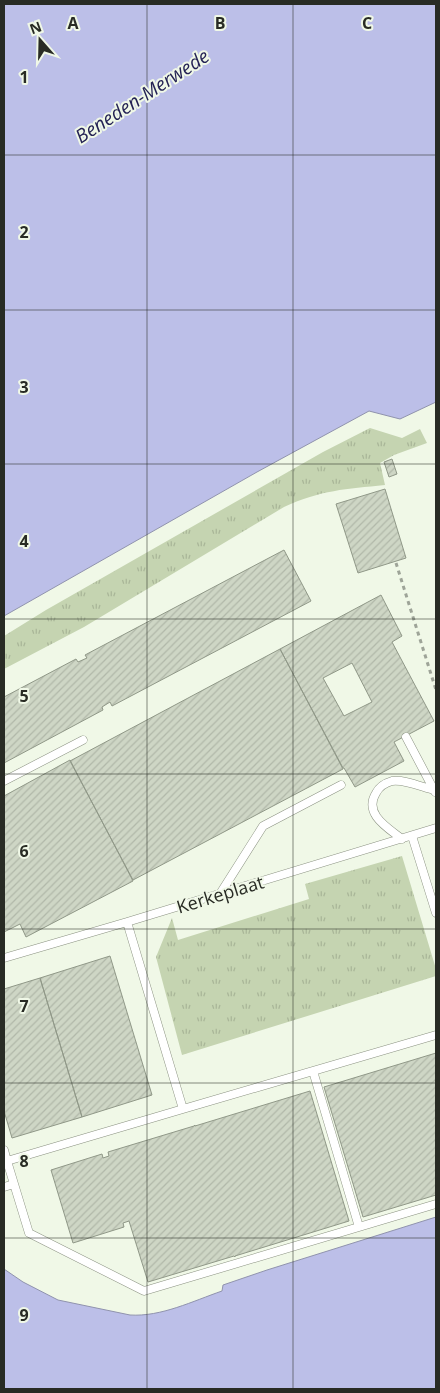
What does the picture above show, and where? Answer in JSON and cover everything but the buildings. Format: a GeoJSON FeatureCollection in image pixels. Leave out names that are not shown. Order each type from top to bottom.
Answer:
{"type":"FeatureCollection","features":[{"type":"Feature","properties":{"kind":"lane"},"geometry":{"type":"LineString","coordinates":[[406,737],[435,792]]}},
{"type":"Feature","properties":{"kind":"lane"},"geometry":{"type":"LineString","coordinates":[[4,781],[83,740]]}},
{"type":"Feature","properties":{"kind":"lane"},"geometry":{"type":"LineString","coordinates":[[402,839],[379,821],[375,815],[373,808],[375,794],[385,784],[392,781],[399,781],[435,792]]}},
{"type":"Feature","properties":{"kind":"lane"},"geometry":{"type":"LineString","coordinates":[[220,894],[263,826],[341,785]]}},
{"type":"Feature","properties":{"kind":"lane","name":"Kerkeplaat"},"geometry":{"type":"LineString","coordinates":[[4,958],[436,828]]}},
{"type":"Feature","properties":{"kind":"lane"},"geometry":{"type":"LineString","coordinates":[[412,836],[436,913]]}},
{"type":"Feature","properties":{"kind":"lane"},"geometry":{"type":"LineString","coordinates":[[127,922],[183,1109]]}},
{"type":"Feature","properties":{"kind":"lane"},"geometry":{"type":"LineString","coordinates":[[7,1160],[436,1035]]}},
{"type":"Feature","properties":{"kind":"lane"},"geometry":{"type":"LineString","coordinates":[[313,1072],[359,1227]]}},
{"type":"Feature","properties":{"kind":"lane"},"geometry":{"type":"LineString","coordinates":[[4,1150],[29,1233],[144,1291],[436,1204]]}},
{"type":"Feature","properties":{"kind":"lane"},"geometry":{"type":"LineString","coordinates":[[4,1187],[14,1184]]}},
{"type":"Feature","properties":{"kind":"path"},"geometry":{"type":"LineString","coordinates":[[396,563],[436,690]]}},
{"type":"Feature","properties":{"kind":"green space"},"geometry":{"type":"Polygon","coordinates":[[[370,428],[402,438],[420,429],[427,443],[394,455],[380,463],[385,485],[346,489],[322,494],[284,507],[84,627],[4,669],[4,636],[46,610],[323,452],[370,428]]]}},
{"type":"Feature","properties":{"kind":"green space"},"geometry":{"type":"Polygon","coordinates":[[[402,856],[436,969],[436,976],[182,1055],[156,957],[172,918],[178,940],[309,899],[305,884],[402,856]]]}},
{"type":"Feature","properties":{"kind":"water","name":"Beneden-Merwede"},"geometry":{"type":"Polygon","coordinates":[[[4,4],[436,4],[436,402],[400,419],[369,411],[257,472],[4,616],[4,4]]]}},
{"type":"Feature","properties":{"kind":"water"},"geometry":{"type":"Polygon","coordinates":[[[436,1217],[436,1389],[4,1389],[4,1269],[23,1282],[58,1300],[130,1315],[153,1314],[222,1291],[223,1285],[436,1217]]]}}]}
